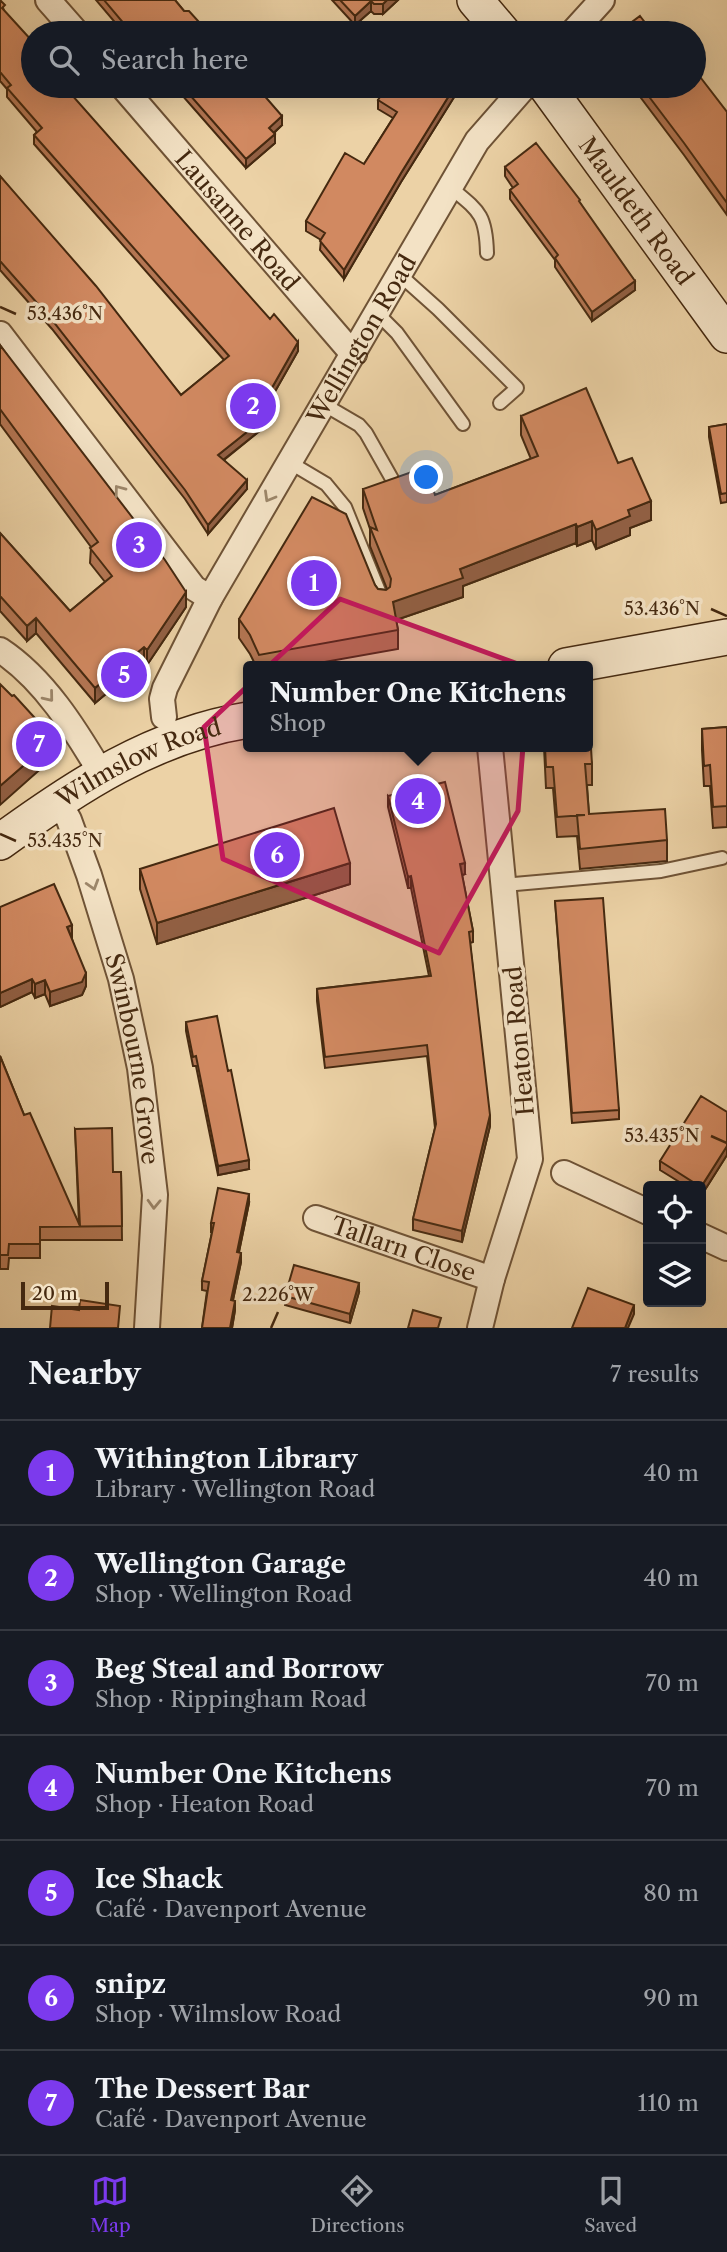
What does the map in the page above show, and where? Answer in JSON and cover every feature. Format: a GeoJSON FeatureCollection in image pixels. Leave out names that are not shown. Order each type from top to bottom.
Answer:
{"type":"FeatureCollection","features":[{"type":"Feature","properties":{"kind":"main road"},"geometry":{"type":"LineString","coordinates":[[475,0],[493,21]]}},
{"type":"Feature","properties":{"kind":"main road","name":"Mauldeth Road"},"geometry":{"type":"LineString","coordinates":[[556,98],[727,333]]}},
{"type":"Feature","properties":{"kind":"main road"},"geometry":{"type":"LineString","coordinates":[[593,661],[727,637]]}},
{"type":"Feature","properties":{"kind":"main road","name":"Wilmslow Road"},"geometry":{"type":"LineString","coordinates":[[0,842],[58,800],[102,773],[204,729],[243,721]]}},
{"type":"Feature","properties":{"kind":"street"},"geometry":{"type":"LineString","coordinates":[[48,0],[66,21]]}},
{"type":"Feature","properties":{"kind":"street"},"geometry":{"type":"LineString","coordinates":[[583,21],[602,0]]}},
{"type":"Feature","properties":{"kind":"street","name":"Lausanne Road"},"geometry":{"type":"LineString","coordinates":[[132,98],[353,354]]}},
{"type":"Feature","properties":{"kind":"street","name":"Wellington Road"},"geometry":{"type":"LineString","coordinates":[[163,717],[162,699],[165,688],[210,598],[477,141],[515,98]]}},
{"type":"Feature","properties":{"kind":"street"},"geometry":{"type":"LineString","coordinates":[[0,334],[194,588],[210,598]]}},
{"type":"Feature","properties":{"kind":"street"},"geometry":{"type":"LineString","coordinates":[[0,650],[41,687],[75,728],[102,773]]}},
{"type":"Feature","properties":{"kind":"street","name":"Heaton Road"},"geometry":{"type":"LineString","coordinates":[[480,1328],[492,1279],[530,1159],[491,752]]}},
{"type":"Feature","properties":{"kind":"street","name":"Swinbourne Grove"},"geometry":{"type":"LineString","coordinates":[[58,800],[69,820],[89,875],[121,979],[140,1068],[155,1195],[147,1328]]}},
{"type":"Feature","properties":{"kind":"street"},"geometry":{"type":"LineString","coordinates":[[564,1173],[643,1210]]}},
{"type":"Feature","properties":{"kind":"street","name":"Tallarn Close"},"geometry":{"type":"LineString","coordinates":[[316,1217],[492,1279]]}},
{"type":"Feature","properties":{"kind":"lane"},"geometry":{"type":"LineString","coordinates":[[450,187],[476,209],[486,229],[487,253]]}},
{"type":"Feature","properties":{"kind":"lane"},"geometry":{"type":"LineString","coordinates":[[400,275],[517,388],[500,403]]}},
{"type":"Feature","properties":{"kind":"lane"},"geometry":{"type":"LineString","coordinates":[[377,313],[397,332],[463,424]]}},
{"type":"Feature","properties":{"kind":"lane"},"geometry":{"type":"LineString","coordinates":[[323,404],[359,425],[392,479]]}},
{"type":"Feature","properties":{"kind":"lane"},"geometry":{"type":"LineString","coordinates":[[289,462],[326,484],[345,507],[383,601]]}},
{"type":"Feature","properties":{"kind":"lane"},"geometry":{"type":"LineString","coordinates":[[504,885],[661,871],[722,858]]}},
{"type":"Feature","properties":{"kind":"highlighted area"},"geometry":{"type":"Polygon","coordinates":[[[340,599],[529,668],[518,811],[439,953],[223,859],[204,727],[340,599]]]}},
{"type":"Feature","properties":{"kind":"building"},"geometry":{"type":"Polygon","coordinates":[[[0,0],[5,5],[2,8],[21,29],[21,98],[75,98],[270,319],[274,314],[298,342],[257,414],[262,420],[218,455],[247,480],[208,525],[185,490],[52,320],[0,261],[0,176],[96,286],[181,395],[229,356],[34,135],[42,128],[7,88],[11,85],[0,72],[0,0]]]}},
{"type":"Feature","properties":{"kind":"building"},"geometry":{"type":"Polygon","coordinates":[[[104,0],[175,0],[198,21],[122,21],[104,0]]]}},
{"type":"Feature","properties":{"kind":"building"},"geometry":{"type":"Polygon","coordinates":[[[340,0],[387,0],[383,4],[374,4],[371,1],[355,16],[340,0]]]}},
{"type":"Feature","properties":{"kind":"building"},"geometry":{"type":"Polygon","coordinates":[[[706,85],[727,112],[727,203],[650,98],[706,98],[706,85]]]}},
{"type":"Feature","properties":{"kind":"building"},"geometry":{"type":"Polygon","coordinates":[[[193,98],[266,98],[282,116],[269,128],[275,134],[246,159],[193,98]]]}},
{"type":"Feature","properties":{"kind":"building"},"geometry":{"type":"Polygon","coordinates":[[[448,98],[344,270],[320,241],[325,233],[306,221],[345,153],[364,164],[397,112],[378,100],[448,98]]]}},
{"type":"Feature","properties":{"kind":"building"},"geometry":{"type":"Polygon","coordinates":[[[536,143],[580,200],[635,281],[592,312],[555,258],[558,255],[510,190],[518,184],[505,167],[536,143]]]}},
{"type":"Feature","properties":{"kind":"building"},"geometry":{"type":"Polygon","coordinates":[[[0,345],[165,560],[186,592],[147,650],[144,647],[95,688],[36,618],[27,626],[0,596],[0,533],[70,611],[112,576],[90,548],[98,542],[0,409],[0,345]]]}},
{"type":"Feature","properties":{"kind":"building"},"geometry":{"type":"Polygon","coordinates":[[[586,388],[618,463],[632,458],[651,501],[628,510],[630,516],[596,530],[592,521],[577,527],[576,524],[460,569],[463,578],[393,602],[398,630],[259,655],[239,619],[312,497],[346,514],[375,585],[378,589],[386,590],[390,587],[391,579],[370,527],[377,530],[363,489],[426,467],[435,495],[538,456],[521,416],[586,388]]]}},
{"type":"Feature","properties":{"kind":"building"},"geometry":{"type":"Polygon","coordinates":[[[727,424],[727,493],[721,494],[709,427],[727,424]]]}},
{"type":"Feature","properties":{"kind":"building"},"geometry":{"type":"Polygon","coordinates":[[[0,684],[14,695],[54,739],[0,786],[0,684]]]}},
{"type":"Feature","properties":{"kind":"building"},"geometry":{"type":"Polygon","coordinates":[[[727,727],[727,806],[713,807],[710,765],[704,766],[702,729],[727,727]]]}},
{"type":"Feature","properties":{"kind":"building"},"geometry":{"type":"Polygon","coordinates":[[[545,752],[591,752],[592,764],[585,764],[589,814],[665,809],[667,840],[580,849],[577,816],[557,817],[553,767],[546,767],[545,752]]]}},
{"type":"Feature","properties":{"kind":"building"},"geometry":{"type":"Polygon","coordinates":[[[445,782],[465,863],[460,864],[473,931],[469,932],[490,1115],[462,1231],[413,1219],[436,1124],[427,1045],[325,1057],[317,989],[431,976],[411,876],[408,877],[388,796],[445,782]]]}},
{"type":"Feature","properties":{"kind":"building"},"geometry":{"type":"Polygon","coordinates":[[[334,808],[350,863],[157,923],[140,869],[334,808]]]}},
{"type":"Feature","properties":{"kind":"building"},"geometry":{"type":"Polygon","coordinates":[[[54,884],[72,925],[67,927],[86,973],[82,982],[50,992],[45,980],[35,984],[32,979],[0,993],[0,907],[54,884]]]}},
{"type":"Feature","properties":{"kind":"building"},"geometry":{"type":"Polygon","coordinates":[[[603,898],[619,1110],[572,1113],[555,901],[603,898]]]}},
{"type":"Feature","properties":{"kind":"building"},"geometry":{"type":"Polygon","coordinates":[[[217,1016],[249,1160],[218,1166],[196,1056],[193,1057],[186,1022],[217,1016]]]}},
{"type":"Feature","properties":{"kind":"building"},"geometry":{"type":"Polygon","coordinates":[[[0,1056],[24,1115],[30,1113],[80,1226],[75,1129],[112,1128],[113,1172],[121,1172],[122,1226],[40,1227],[40,1244],[9,1244],[8,1255],[0,1255],[0,1056]]]}},
{"type":"Feature","properties":{"kind":"building"},"geometry":{"type":"Polygon","coordinates":[[[701,1096],[727,1112],[727,1146],[705,1181],[692,1181],[660,1161],[701,1096]]]}},
{"type":"Feature","properties":{"kind":"building"},"geometry":{"type":"Polygon","coordinates":[[[218,1188],[249,1194],[237,1252],[241,1253],[231,1300],[235,1301],[230,1328],[202,1328],[209,1282],[202,1281],[218,1188]]]}},
{"type":"Feature","properties":{"kind":"building"},"geometry":{"type":"Polygon","coordinates":[[[294,1265],[359,1283],[350,1314],[285,1296],[294,1265]]]}},
{"type":"Feature","properties":{"kind":"building"},"geometry":{"type":"Polygon","coordinates":[[[588,1288],[634,1305],[625,1328],[572,1328],[588,1288]]]}},
{"type":"Feature","properties":{"kind":"building"},"geometry":{"type":"Polygon","coordinates":[[[80,1300],[120,1306],[118,1328],[50,1328],[52,1306],[79,1310],[80,1300]]]}},
{"type":"Feature","properties":{"kind":"building"},"geometry":{"type":"Polygon","coordinates":[[[413,1310],[441,1318],[438,1328],[408,1328],[413,1310]]]}},
{"type":"Feature","properties":{"kind":"place","name":"Wellington Garage"},"geometry":{"type":"Point","coordinates":[253,406]}},
{"type":"Feature","properties":{"kind":"place","name":"Beg Steal and Borrow"},"geometry":{"type":"Point","coordinates":[139,545]}},
{"type":"Feature","properties":{"kind":"place","name":"Withington Library"},"geometry":{"type":"Point","coordinates":[314,583]}},
{"type":"Feature","properties":{"kind":"place","name":"Ice Shack"},"geometry":{"type":"Point","coordinates":[124,675]}},
{"type":"Feature","properties":{"kind":"place","name":"The Dessert Bar"},"geometry":{"type":"Point","coordinates":[39,744]}},
{"type":"Feature","properties":{"kind":"place","name":"Number One Kitchens"},"geometry":{"type":"Point","coordinates":[418,801]}},
{"type":"Feature","properties":{"kind":"place","name":"snipz"},"geometry":{"type":"Point","coordinates":[277,855]}}]}
